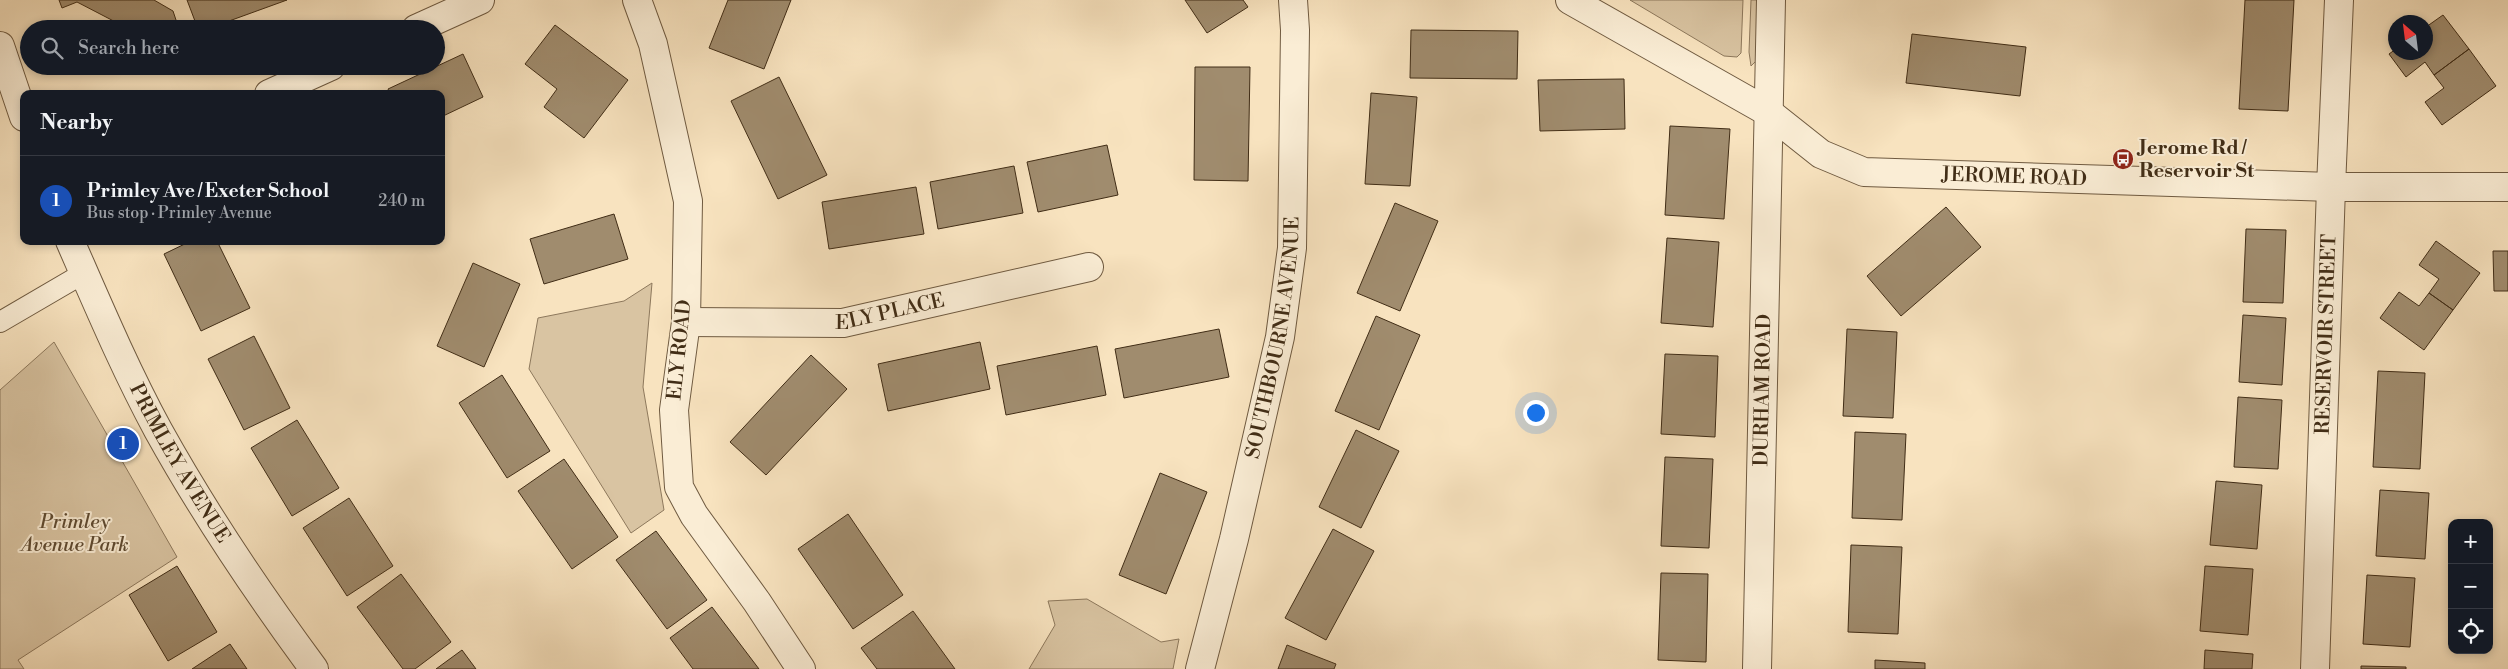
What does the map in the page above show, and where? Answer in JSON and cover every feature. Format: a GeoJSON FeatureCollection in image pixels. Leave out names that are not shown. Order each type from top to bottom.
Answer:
{"type":"FeatureCollection","features":[{"type":"Feature","properties":{"kind":"street"},"geometry":{"type":"LineString","coordinates":[[436,20],[480,0]]}},
{"type":"Feature","properties":{"kind":"street","name":"ELY ROAD"},"geometry":{"type":"LineString","coordinates":[[637,0],[653,44],[688,201],[686,322],[674,410],[678,486],[694,515],[757,602],[801,669]]}},
{"type":"Feature","properties":{"kind":"street","name":"SOUTHBOURNE AVENUE"},"geometry":{"type":"LineString","coordinates":[[1200,669],[1234,539],[1280,337],[1292,248],[1295,30],[1293,0]]}},
{"type":"Feature","properties":{"kind":"street","name":"JEROME ROAD"},"geometry":{"type":"LineString","coordinates":[[1570,0],[1768,112],[1821,154],[1864,172],[2331,187],[2508,187]]}},
{"type":"Feature","properties":{"kind":"street","name":"DURHAM ROAD"},"geometry":{"type":"LineString","coordinates":[[1757,669],[1771,0]]}},
{"type":"Feature","properties":{"kind":"street","name":"RESERVOIR STREET"},"geometry":{"type":"LineString","coordinates":[[2315,669],[2339,0]]}},
{"type":"Feature","properties":{"kind":"street"},"geometry":{"type":"LineString","coordinates":[[0,46],[20,105]]}},
{"type":"Feature","properties":{"kind":"street"},"geometry":{"type":"LineString","coordinates":[[278,90],[311,75]]}},
{"type":"Feature","properties":{"kind":"street","name":"PRIMLEY AVENUE"},"geometry":{"type":"LineString","coordinates":[[72,245],[119,354],[159,432],[268,606],[314,669]]}},
{"type":"Feature","properties":{"kind":"street","name":"ELY PLACE"},"geometry":{"type":"LineString","coordinates":[[686,322],[843,322],[1090,267]]}},
{"type":"Feature","properties":{"kind":"lane"},"geometry":{"type":"LineString","coordinates":[[0,322],[84,274]]}},
{"type":"Feature","properties":{"kind":"green space"},"geometry":{"type":"Polygon","coordinates":[[[1630,0],[1743,0],[1741,53],[1737,57],[1724,56],[1630,0]]]}},
{"type":"Feature","properties":{"kind":"green space"},"geometry":{"type":"Polygon","coordinates":[[[1751,0],[1762,0],[1757,60],[1751,66],[1749,52],[1751,0]]]}},
{"type":"Feature","properties":{"kind":"green space"},"geometry":{"type":"Polygon","coordinates":[[[652,283],[643,387],[664,510],[631,533],[529,369],[538,318],[624,301],[652,283]]]}},
{"type":"Feature","properties":{"kind":"green space","name":"Primley Avenue Park"},"geometry":{"type":"Polygon","coordinates":[[[54,342],[177,557],[18,660],[24,669],[0,669],[0,390],[54,342]]]}},
{"type":"Feature","properties":{"kind":"green space"},"geometry":{"type":"Polygon","coordinates":[[[1087,599],[1161,642],[1179,639],[1173,669],[1029,669],[1055,625],[1048,601],[1087,599]]]}},
{"type":"Feature","properties":{"kind":"building"},"geometry":{"type":"Polygon","coordinates":[[[59,0],[154,0],[173,11],[176,20],[112,20],[77,2],[62,8],[59,0]]]}},
{"type":"Feature","properties":{"kind":"building"},"geometry":{"type":"Polygon","coordinates":[[[187,0],[287,0],[232,20],[195,20],[187,0]]]}},
{"type":"Feature","properties":{"kind":"building"},"geometry":{"type":"Polygon","coordinates":[[[728,0],[791,0],[764,69],[709,48],[728,0]]]}},
{"type":"Feature","properties":{"kind":"building"},"geometry":{"type":"Polygon","coordinates":[[[1185,0],[1243,0],[1248,7],[1207,33],[1185,0]]]}},
{"type":"Feature","properties":{"kind":"building"},"geometry":{"type":"Polygon","coordinates":[[[2245,0],[2294,0],[2288,111],[2239,109],[2245,0]]]}},
{"type":"Feature","properties":{"kind":"building"},"geometry":{"type":"Polygon","coordinates":[[[2443,15],[2469,49],[2434,75],[2425,62],[2406,77],[2393,60],[2433,60],[2433,22],[2443,15]]]}},
{"type":"Feature","properties":{"kind":"building"},"geometry":{"type":"Polygon","coordinates":[[[555,25],[628,80],[584,138],[544,107],[557,89],[525,64],[555,25]]]}},
{"type":"Feature","properties":{"kind":"building"},"geometry":{"type":"Polygon","coordinates":[[[1411,30],[1518,31],[1517,79],[1410,78],[1411,30]]]}},
{"type":"Feature","properties":{"kind":"building"},"geometry":{"type":"Polygon","coordinates":[[[1912,34],[2026,47],[2020,96],[1906,83],[1912,34]]]}},
{"type":"Feature","properties":{"kind":"building"},"geometry":{"type":"Polygon","coordinates":[[[2469,49],[2496,86],[2442,125],[2425,102],[2444,88],[2434,75],[2469,49]]]}},
{"type":"Feature","properties":{"kind":"building"},"geometry":{"type":"Polygon","coordinates":[[[463,54],[483,97],[445,115],[445,90],[388,90],[418,75],[445,75],[445,62],[463,54]]]}},
{"type":"Feature","properties":{"kind":"building"},"geometry":{"type":"Polygon","coordinates":[[[1195,67],[1250,67],[1248,181],[1194,180],[1195,67]]]}},
{"type":"Feature","properties":{"kind":"building"},"geometry":{"type":"Polygon","coordinates":[[[779,77],[827,175],[778,199],[731,101],[779,77]]]}},
{"type":"Feature","properties":{"kind":"building"},"geometry":{"type":"Polygon","coordinates":[[[1624,79],[1625,129],[1540,131],[1538,80],[1624,79]]]}},
{"type":"Feature","properties":{"kind":"building"},"geometry":{"type":"Polygon","coordinates":[[[1371,93],[1417,97],[1410,186],[1365,184],[1371,93]]]}},
{"type":"Feature","properties":{"kind":"building"},"geometry":{"type":"Polygon","coordinates":[[[1670,126],[1730,129],[1724,219],[1665,215],[1670,126]]]}},
{"type":"Feature","properties":{"kind":"building"},"geometry":{"type":"Polygon","coordinates":[[[1107,145],[1118,195],[1038,212],[1027,162],[1107,145]]]}},
{"type":"Feature","properties":{"kind":"building"},"geometry":{"type":"Polygon","coordinates":[[[1014,166],[1023,213],[938,229],[930,182],[1014,166]]]}},
{"type":"Feature","properties":{"kind":"building"},"geometry":{"type":"Polygon","coordinates":[[[916,187],[924,234],[829,249],[822,202],[916,187]]]}},
{"type":"Feature","properties":{"kind":"building"},"geometry":{"type":"Polygon","coordinates":[[[1395,203],[1438,221],[1400,311],[1357,293],[1395,203]]]}},
{"type":"Feature","properties":{"kind":"building"},"geometry":{"type":"Polygon","coordinates":[[[1946,207],[1981,247],[1901,316],[1867,276],[1946,207]]]}},
{"type":"Feature","properties":{"kind":"building"},"geometry":{"type":"Polygon","coordinates":[[[614,214],[628,259],[544,284],[530,239],[614,214]]]}},
{"type":"Feature","properties":{"kind":"building"},"geometry":{"type":"Polygon","coordinates":[[[2246,229],[2286,230],[2283,303],[2243,302],[2246,229]]]}},
{"type":"Feature","properties":{"kind":"building"},"geometry":{"type":"Polygon","coordinates":[[[1667,238],[1719,242],[1713,327],[1661,323],[1667,238]]]}},
{"type":"Feature","properties":{"kind":"building"},"geometry":{"type":"Polygon","coordinates":[[[2436,241],[2480,273],[2453,310],[2429,293],[2439,279],[2419,265],[2436,241]]]}},
{"type":"Feature","properties":{"kind":"building"},"geometry":{"type":"Polygon","coordinates":[[[183,245],[219,245],[250,308],[201,331],[164,254],[183,245]]]}},
{"type":"Feature","properties":{"kind":"building"},"geometry":{"type":"Polygon","coordinates":[[[2493,251],[2508,251],[2508,291],[2494,291],[2493,251]]]}},
{"type":"Feature","properties":{"kind":"building"},"geometry":{"type":"Polygon","coordinates":[[[473,263],[520,284],[484,367],[437,346],[473,263]]]}},
{"type":"Feature","properties":{"kind":"building"},"geometry":{"type":"Polygon","coordinates":[[[2399,292],[2419,306],[2429,293],[2453,310],[2424,350],[2380,318],[2399,292]]]}},
{"type":"Feature","properties":{"kind":"building"},"geometry":{"type":"Polygon","coordinates":[[[2243,315],[2286,318],[2282,385],[2239,382],[2243,315]]]}},
{"type":"Feature","properties":{"kind":"building"},"geometry":{"type":"Polygon","coordinates":[[[1376,316],[1420,335],[1379,430],[1335,411],[1376,316]]]}},
{"type":"Feature","properties":{"kind":"building"},"geometry":{"type":"Polygon","coordinates":[[[1219,329],[1229,377],[1124,398],[1115,349],[1219,329]]]}},
{"type":"Feature","properties":{"kind":"building"},"geometry":{"type":"Polygon","coordinates":[[[1847,329],[1897,332],[1893,418],[1843,416],[1847,329]]]}},
{"type":"Feature","properties":{"kind":"building"},"geometry":{"type":"Polygon","coordinates":[[[254,336],[290,408],[244,430],[208,359],[254,336]]]}},
{"type":"Feature","properties":{"kind":"building"},"geometry":{"type":"Polygon","coordinates":[[[980,342],[990,389],[888,411],[878,364],[980,342]]]}},
{"type":"Feature","properties":{"kind":"building"},"geometry":{"type":"Polygon","coordinates":[[[1097,346],[1106,395],[1006,415],[997,366],[1097,346]]]}},
{"type":"Feature","properties":{"kind":"building"},"geometry":{"type":"Polygon","coordinates":[[[1665,354],[1718,356],[1715,437],[1661,434],[1665,354]]]}},
{"type":"Feature","properties":{"kind":"building"},"geometry":{"type":"Polygon","coordinates":[[[811,355],[847,389],[766,475],[730,442],[811,355]]]}},
{"type":"Feature","properties":{"kind":"building"},"geometry":{"type":"Polygon","coordinates":[[[2378,371],[2425,373],[2420,469],[2373,467],[2378,371]]]}},
{"type":"Feature","properties":{"kind":"building"},"geometry":{"type":"Polygon","coordinates":[[[502,375],[550,451],[507,478],[459,403],[502,375]]]}},
{"type":"Feature","properties":{"kind":"building"},"geometry":{"type":"Polygon","coordinates":[[[2238,397],[2282,400],[2278,469],[2234,467],[2238,397]]]}},
{"type":"Feature","properties":{"kind":"building"},"geometry":{"type":"Polygon","coordinates":[[[297,420],[339,488],[292,516],[251,448],[297,420]]]}},
{"type":"Feature","properties":{"kind":"building"},"geometry":{"type":"Polygon","coordinates":[[[1356,430],[1399,451],[1361,528],[1319,507],[1356,430]]]}},
{"type":"Feature","properties":{"kind":"building"},"geometry":{"type":"Polygon","coordinates":[[[1855,432],[1906,434],[1902,520],[1852,518],[1855,432]]]}},
{"type":"Feature","properties":{"kind":"building"},"geometry":{"type":"Polygon","coordinates":[[[1665,457],[1713,459],[1709,548],[1661,546],[1665,457]]]}},
{"type":"Feature","properties":{"kind":"building"},"geometry":{"type":"Polygon","coordinates":[[[564,459],[618,537],[572,569],[518,491],[564,459]]]}},
{"type":"Feature","properties":{"kind":"building"},"geometry":{"type":"Polygon","coordinates":[[[1160,473],[1207,492],[1166,594],[1119,575],[1160,473]]]}},
{"type":"Feature","properties":{"kind":"building"},"geometry":{"type":"Polygon","coordinates":[[[2216,481],[2262,485],[2257,549],[2210,545],[2216,481]]]}},
{"type":"Feature","properties":{"kind":"building"},"geometry":{"type":"Polygon","coordinates":[[[2380,490],[2429,493],[2425,559],[2376,556],[2380,490]]]}},
{"type":"Feature","properties":{"kind":"building"},"geometry":{"type":"Polygon","coordinates":[[[349,498],[393,566],[347,596],[303,528],[349,498]]]}},
{"type":"Feature","properties":{"kind":"building"},"geometry":{"type":"Polygon","coordinates":[[[848,514],[903,595],[853,629],[798,549],[848,514]]]}},
{"type":"Feature","properties":{"kind":"building"},"geometry":{"type":"Polygon","coordinates":[[[1333,529],[1374,551],[1326,640],[1285,618],[1333,529]]]}},
{"type":"Feature","properties":{"kind":"building"},"geometry":{"type":"Polygon","coordinates":[[[656,531],[707,600],[667,629],[616,560],[656,531]]]}},
{"type":"Feature","properties":{"kind":"building"},"geometry":{"type":"Polygon","coordinates":[[[1851,545],[1902,547],[1898,634],[1848,632],[1851,545]]]}},
{"type":"Feature","properties":{"kind":"building"},"geometry":{"type":"Polygon","coordinates":[[[177,566],[217,632],[168,661],[129,595],[177,566]]]}},
{"type":"Feature","properties":{"kind":"building"},"geometry":{"type":"Polygon","coordinates":[[[2205,566],[2253,569],[2248,635],[2200,631],[2205,566]]]}},
{"type":"Feature","properties":{"kind":"building"},"geometry":{"type":"Polygon","coordinates":[[[1661,573],[1708,574],[1706,662],[1658,660],[1661,573]]]}},
{"type":"Feature","properties":{"kind":"building"},"geometry":{"type":"Polygon","coordinates":[[[401,574],[451,642],[415,669],[403,669],[357,607],[401,574]]]}},
{"type":"Feature","properties":{"kind":"building"},"geometry":{"type":"Polygon","coordinates":[[[2367,575],[2415,578],[2410,647],[2363,644],[2367,575]]]}},
{"type":"Feature","properties":{"kind":"building"},"geometry":{"type":"Polygon","coordinates":[[[712,607],[759,669],[693,669],[670,638],[712,607]]]}},
{"type":"Feature","properties":{"kind":"building"},"geometry":{"type":"Polygon","coordinates":[[[913,611],[955,669],[877,669],[861,648],[913,611]]]}},
{"type":"Feature","properties":{"kind":"building"},"geometry":{"type":"Polygon","coordinates":[[[230,644],[247,669],[192,669],[230,644]]]}},
{"type":"Feature","properties":{"kind":"building"},"geometry":{"type":"Polygon","coordinates":[[[1287,645],[1336,664],[1334,669],[1278,669],[1287,645]]]}},
{"type":"Feature","properties":{"kind":"building"},"geometry":{"type":"Polygon","coordinates":[[[462,650],[476,669],[436,669],[462,650]]]}},
{"type":"Feature","properties":{"kind":"building"},"geometry":{"type":"Polygon","coordinates":[[[2205,650],[2253,654],[2252,669],[2204,669],[2205,650]]]}},
{"type":"Feature","properties":{"kind":"building"},"geometry":{"type":"Polygon","coordinates":[[[1875,660],[1925,663],[1925,669],[1875,669],[1875,660]]]}},
{"type":"Feature","properties":{"kind":"building"},"geometry":{"type":"Polygon","coordinates":[[[2361,666],[2406,667],[2406,669],[2361,669],[2361,666]]]}},
{"type":"Feature","properties":{"kind":"place","name":"Jerome Rd / Reservoir St"},"geometry":{"type":"Point","coordinates":[2123,159]}},
{"type":"Feature","properties":{"kind":"place","name":"Primley Ave / Exeter School"},"geometry":{"type":"Point","coordinates":[123,444]}}]}
